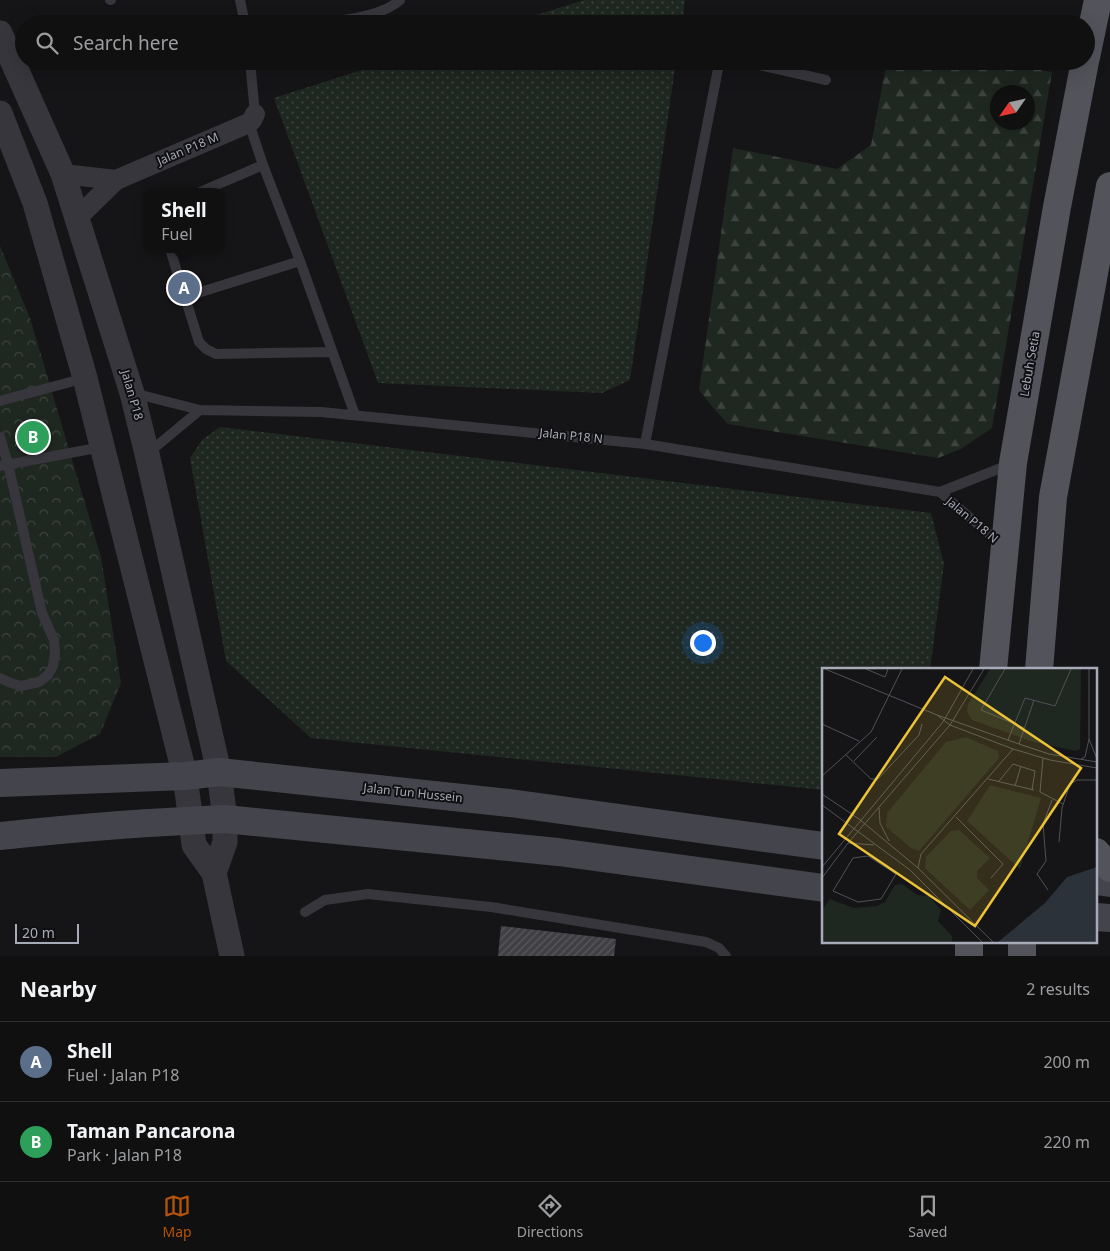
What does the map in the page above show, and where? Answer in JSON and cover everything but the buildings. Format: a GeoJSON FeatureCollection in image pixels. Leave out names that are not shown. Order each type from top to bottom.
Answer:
{"type":"FeatureCollection","features":[{"type":"Feature","properties":{"kind":"main road"},"geometry":{"type":"LineString","coordinates":[[1095,15],[1098,0]]}},
{"type":"Feature","properties":{"kind":"main road","name":"Lebuh Setia"},"geometry":{"type":"LineString","coordinates":[[993,668],[1014,464],[1057,207],[1083,70]]}},
{"type":"Feature","properties":{"kind":"main road"},"geometry":{"type":"LineString","coordinates":[[1039,668],[1053,497],[1110,186]]}},
{"type":"Feature","properties":{"kind":"main road","name":"Jalan Tun Hussein"},"geometry":{"type":"LineString","coordinates":[[0,783],[185,776],[219,772],[510,803],[822,846]]}},
{"type":"Feature","properties":{"kind":"main road"},"geometry":{"type":"LineString","coordinates":[[0,836],[225,819],[558,852],[822,888]]}},
{"type":"Feature","properties":{"kind":"main road"},"geometry":{"type":"LineString","coordinates":[[1098,854],[1110,868]]}},
{"type":"Feature","properties":{"kind":"street","name":"Jalan P18"},"geometry":{"type":"LineString","coordinates":[[0,33],[15,67]]}},
{"type":"Feature","properties":{"kind":"street","name":"Jalan P18"},"geometry":{"type":"LineString","coordinates":[[17,70],[63,174],[132,393],[219,772],[225,819],[225,842],[214,873]]}},
{"type":"Feature","properties":{"kind":"street"},"geometry":{"type":"LineString","coordinates":[[0,113],[35,203],[85,378],[185,776],[194,845],[214,873],[232,956]]}},
{"type":"Feature","properties":{"kind":"street","name":"Jalan P18 M"},"geometry":{"type":"LineString","coordinates":[[77,218],[116,180],[252,119]]}},
{"type":"Feature","properties":{"kind":"street","name":"Jalan P18 M"},"geometry":{"type":"LineString","coordinates":[[63,174],[116,180]]}},
{"type":"Feature","properties":{"kind":"lane"},"geometry":{"type":"LineString","coordinates":[[240,0],[243,15]]}},
{"type":"Feature","properties":{"kind":"lane"},"geometry":{"type":"LineString","coordinates":[[371,15],[400,0]]}},
{"type":"Feature","properties":{"kind":"lane"},"geometry":{"type":"LineString","coordinates":[[250,70],[252,119],[263,165],[355,414]]}},
{"type":"Feature","properties":{"kind":"lane"},"geometry":{"type":"LineString","coordinates":[[645,444],[718,70]]}},
{"type":"Feature","properties":{"kind":"lane"},"geometry":{"type":"LineString","coordinates":[[781,70],[826,80]]}},
{"type":"Feature","properties":{"kind":"lane"},"geometry":{"type":"LineString","coordinates":[[209,188],[263,165]]}},
{"type":"Feature","properties":{"kind":"lane"},"geometry":{"type":"LineString","coordinates":[[171,253],[199,342],[206,349],[216,354],[332,352]]}},
{"type":"Feature","properties":{"kind":"lane"},"geometry":{"type":"LineString","coordinates":[[185,297],[300,261]]}},
{"type":"Feature","properties":{"kind":"lane"},"geometry":{"type":"LineString","coordinates":[[0,401],[85,378]]}},
{"type":"Feature","properties":{"kind":"lane","name":"Jalan P18 N"},"geometry":{"type":"LineString","coordinates":[[132,393],[200,410],[355,414],[645,444],[940,492],[1014,464]]}},
{"type":"Feature","properties":{"kind":"lane"},"geometry":{"type":"LineString","coordinates":[[147,454],[200,410]]}},
{"type":"Feature","properties":{"kind":"lane"},"geometry":{"type":"LineString","coordinates":[[0,437],[4,465],[42,613],[54,640],[55,653],[53,666],[48,675],[39,682],[21,686],[0,678]]}},
{"type":"Feature","properties":{"kind":"lane"},"geometry":{"type":"LineString","coordinates":[[4,465],[102,447]]}},
{"type":"Feature","properties":{"kind":"lane","name":"Jalan P18 N"},"geometry":{"type":"LineString","coordinates":[[940,492],[1005,548]]}},
{"type":"Feature","properties":{"kind":"lane"},"geometry":{"type":"LineString","coordinates":[[305,912],[325,900],[368,894],[491,907],[706,942],[719,948],[726,956]]}},
{"type":"Feature","properties":{"kind":"green space"},"geometry":{"type":"Polygon","coordinates":[[[584,0],[685,0],[683,15],[536,15],[584,0]]]}},
{"type":"Feature","properties":{"kind":"green space"},"geometry":{"type":"Polygon","coordinates":[[[362,70],[675,70],[630,380],[602,393],[378,383],[274,98],[362,70]]]}},
{"type":"Feature","properties":{"kind":"green space"},"geometry":{"type":"Polygon","coordinates":[[[885,70],[1040,70],[1052,72],[992,428],[961,449],[938,458],[728,424],[715,410],[699,390],[733,148],[837,169],[871,145],[885,70]]]}},
{"type":"Feature","properties":{"kind":"green space"},"geometry":{"type":"Polygon","coordinates":[[[0,246],[30,318],[101,557],[121,683],[100,734],[56,757],[0,757],[0,246]]]}},
{"type":"Feature","properties":{"kind":"green space"},"geometry":{"type":"Polygon","coordinates":[[[220,427],[931,513],[944,564],[930,668],[822,668],[822,790],[311,738],[226,661],[190,458],[202,440],[220,427]]]}},
{"type":"Feature","properties":{"kind":"place","name":"Shell"},"geometry":{"type":"Point","coordinates":[184,288]}},
{"type":"Feature","properties":{"kind":"place","name":"Taman Pancarona"},"geometry":{"type":"Point","coordinates":[33,437]}}]}
